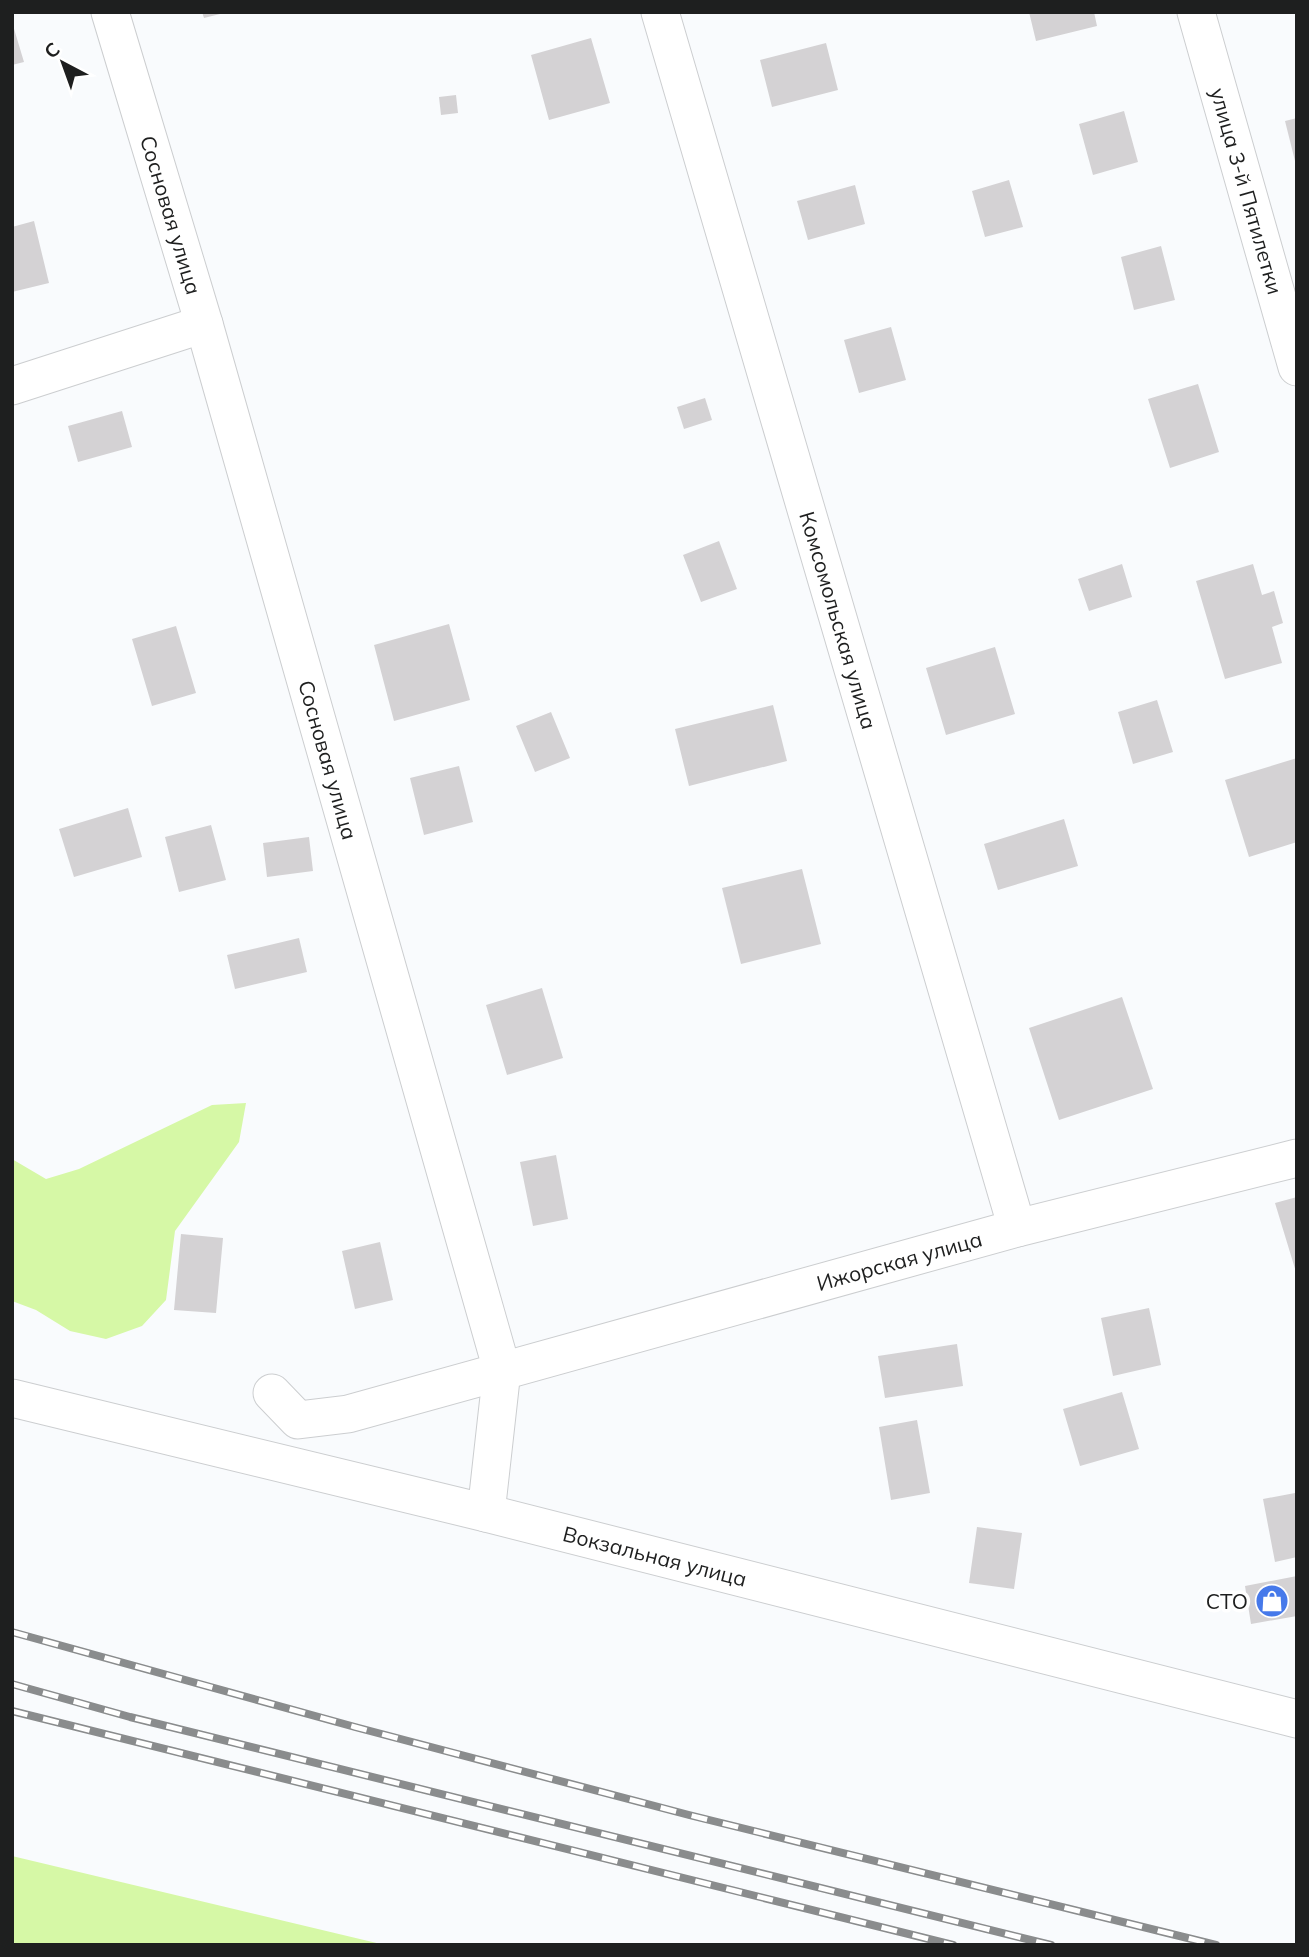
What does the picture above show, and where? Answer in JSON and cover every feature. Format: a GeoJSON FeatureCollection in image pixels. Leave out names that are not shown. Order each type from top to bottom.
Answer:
{"type":"FeatureCollection","features":[{"type":"Feature","properties":{"kind":"street","name":"Сосновая улица"},"geometry":{"type":"LineString","coordinates":[[110,12],[204,324],[502,1370],[486,1513]]}},
{"type":"Feature","properties":{"kind":"street","name":"Комсомольская улица"},"geometry":{"type":"LineString","coordinates":[[660,12],[1017,1228]]}},
{"type":"Feature","properties":{"kind":"street","name":"улица 3-й Пятилетки"},"geometry":{"type":"LineString","coordinates":[[1196,12],[1297,367]]}},
{"type":"Feature","properties":{"kind":"street"},"geometry":{"type":"LineString","coordinates":[[12,386],[204,324]]}},
{"type":"Feature","properties":{"kind":"street","name":"Ижорская улица"},"geometry":{"type":"LineString","coordinates":[[272,1393],[298,1420],[348,1414],[1017,1228],[1297,1158]]}},
{"type":"Feature","properties":{"kind":"street","name":"Вокзальная улица"},"geometry":{"type":"LineString","coordinates":[[15,1398],[486,1513],[1297,1719]]}},
{"type":"Feature","properties":{"kind":"green space"},"geometry":{"type":"Polygon","coordinates":[[[246,1103],[239,1142],[175,1231],[166,1300],[142,1326],[106,1339],[70,1331],[36,1310],[12,1301],[12,1159],[46,1179],[79,1169],[212,1105],[246,1103]]]}},
{"type":"Feature","properties":{"kind":"green space"},"geometry":{"type":"Polygon","coordinates":[[[12,1856],[385,1945],[12,1945],[12,1856]]]}},
{"type":"Feature","properties":{"kind":"building"},"geometry":{"type":"Polygon","coordinates":[[[202,12],[223,12],[224,13],[204,18],[202,12]]]}},
{"type":"Feature","properties":{"kind":"building"},"geometry":{"type":"Polygon","coordinates":[[[1029,12],[1094,12],[1097,26],[1036,41],[1029,12]]]}},
{"type":"Feature","properties":{"kind":"building"},"geometry":{"type":"Polygon","coordinates":[[[12,22],[24,62],[12,65],[12,22]]]}},
{"type":"Feature","properties":{"kind":"building"},"geometry":{"type":"Polygon","coordinates":[[[591,38],[610,103],[549,120],[531,55],[591,38]]]}},
{"type":"Feature","properties":{"kind":"building"},"geometry":{"type":"Polygon","coordinates":[[[826,43],[838,90],[772,107],[760,60],[826,43]]]}},
{"type":"Feature","properties":{"kind":"building"},"geometry":{"type":"Polygon","coordinates":[[[456,95],[458,113],[441,115],[439,97],[456,95]]]}},
{"type":"Feature","properties":{"kind":"building"},"geometry":{"type":"Polygon","coordinates":[[[1124,111],[1138,162],[1093,175],[1079,124],[1124,111]]]}},
{"type":"Feature","properties":{"kind":"building"},"geometry":{"type":"Polygon","coordinates":[[[1297,118],[1297,165],[1296,165],[1285,121],[1297,118]]]}},
{"type":"Feature","properties":{"kind":"building"},"geometry":{"type":"Polygon","coordinates":[[[1009,180],[1023,227],[985,237],[972,191],[1009,180]]]}},
{"type":"Feature","properties":{"kind":"building"},"geometry":{"type":"Polygon","coordinates":[[[855,185],[865,224],[808,240],[797,201],[855,185]]]}},
{"type":"Feature","properties":{"kind":"building"},"geometry":{"type":"Polygon","coordinates":[[[34,221],[49,283],[12,292],[12,227],[34,221]]]}},
{"type":"Feature","properties":{"kind":"building"},"geometry":{"type":"Polygon","coordinates":[[[1161,246],[1175,300],[1134,310],[1121,257],[1161,246]]]}},
{"type":"Feature","properties":{"kind":"building"},"geometry":{"type":"Polygon","coordinates":[[[891,327],[906,380],[859,393],[844,340],[891,327]]]}},
{"type":"Feature","properties":{"kind":"building"},"geometry":{"type":"Polygon","coordinates":[[[1198,384],[1219,452],[1170,468],[1148,399],[1198,384]]]}},
{"type":"Feature","properties":{"kind":"building"},"geometry":{"type":"Polygon","coordinates":[[[705,398],[712,420],[684,429],[677,407],[705,398]]]}},
{"type":"Feature","properties":{"kind":"building"},"geometry":{"type":"Polygon","coordinates":[[[122,411],[132,447],[78,462],[68,426],[122,411]]]}},
{"type":"Feature","properties":{"kind":"building"},"geometry":{"type":"Polygon","coordinates":[[[719,541],[737,589],[701,602],[683,555],[719,541]]]}},
{"type":"Feature","properties":{"kind":"building"},"geometry":{"type":"Polygon","coordinates":[[[1122,564],[1132,597],[1089,611],[1078,579],[1122,564]]]}},
{"type":"Feature","properties":{"kind":"building"},"geometry":{"type":"Polygon","coordinates":[[[1253,564],[1262,595],[1274,591],[1283,623],[1272,627],[1282,663],[1225,679],[1196,581],[1253,564]]]}},
{"type":"Feature","properties":{"kind":"building"},"geometry":{"type":"Polygon","coordinates":[[[449,624],[470,700],[394,721],[374,645],[449,624]]]}},
{"type":"Feature","properties":{"kind":"building"},"geometry":{"type":"Polygon","coordinates":[[[176,626],[196,693],[152,706],[132,639],[176,626]]]}},
{"type":"Feature","properties":{"kind":"building"},"geometry":{"type":"Polygon","coordinates":[[[995,647],[1015,714],[946,735],[926,668],[995,647]]]}},
{"type":"Feature","properties":{"kind":"building"},"geometry":{"type":"Polygon","coordinates":[[[1157,700],[1173,752],[1133,764],[1118,712],[1157,700]]]}},
{"type":"Feature","properties":{"kind":"building"},"geometry":{"type":"Polygon","coordinates":[[[773,705],[787,761],[689,786],[675,729],[773,705]]]}},
{"type":"Feature","properties":{"kind":"building"},"geometry":{"type":"Polygon","coordinates":[[[551,712],[570,758],[535,772],[516,726],[551,712]]]}},
{"type":"Feature","properties":{"kind":"building"},"geometry":{"type":"Polygon","coordinates":[[[1297,758],[1297,842],[1249,857],[1225,780],[1297,758]]]}},
{"type":"Feature","properties":{"kind":"building"},"geometry":{"type":"Polygon","coordinates":[[[459,766],[473,822],[424,835],[410,778],[459,766]]]}},
{"type":"Feature","properties":{"kind":"building"},"geometry":{"type":"Polygon","coordinates":[[[128,808],[142,857],[74,877],[59,829],[128,808]]]}},
{"type":"Feature","properties":{"kind":"building"},"geometry":{"type":"Polygon","coordinates":[[[1064,819],[1078,866],[998,890],[984,844],[1064,819]]]}},
{"type":"Feature","properties":{"kind":"building"},"geometry":{"type":"Polygon","coordinates":[[[211,825],[226,880],[179,892],[165,837],[211,825]]]}},
{"type":"Feature","properties":{"kind":"building"},"geometry":{"type":"Polygon","coordinates":[[[309,837],[313,871],[267,877],[263,843],[309,837]]]}},
{"type":"Feature","properties":{"kind":"building"},"geometry":{"type":"Polygon","coordinates":[[[802,869],[821,944],[741,964],[722,888],[802,869]]]}},
{"type":"Feature","properties":{"kind":"building"},"geometry":{"type":"Polygon","coordinates":[[[299,938],[307,972],[235,989],[227,955],[299,938]]]}},
{"type":"Feature","properties":{"kind":"building"},"geometry":{"type":"Polygon","coordinates":[[[542,988],[563,1058],[507,1075],[486,1005],[542,988]]]}},
{"type":"Feature","properties":{"kind":"building"},"geometry":{"type":"Polygon","coordinates":[[[1122,997],[1153,1089],[1059,1120],[1029,1028],[1122,997]]]}},
{"type":"Feature","properties":{"kind":"building"},"geometry":{"type":"Polygon","coordinates":[[[556,1155],[568,1219],[533,1226],[520,1162],[556,1155]]]}},
{"type":"Feature","properties":{"kind":"building"},"geometry":{"type":"Polygon","coordinates":[[[1297,1197],[1297,1272],[1296,1272],[1275,1203],[1297,1197]]]}},
{"type":"Feature","properties":{"kind":"building"},"geometry":{"type":"Polygon","coordinates":[[[181,1234],[223,1238],[216,1313],[174,1310],[181,1234]]]}},
{"type":"Feature","properties":{"kind":"building"},"geometry":{"type":"Polygon","coordinates":[[[380,1242],[393,1300],[355,1309],[342,1251],[380,1242]]]}},
{"type":"Feature","properties":{"kind":"building"},"geometry":{"type":"Polygon","coordinates":[[[1149,1308],[1161,1365],[1113,1376],[1101,1318],[1149,1308]]]}},
{"type":"Feature","properties":{"kind":"building"},"geometry":{"type":"Polygon","coordinates":[[[957,1344],[963,1386],[885,1398],[878,1356],[957,1344]]]}},
{"type":"Feature","properties":{"kind":"building"},"geometry":{"type":"Polygon","coordinates":[[[1122,1392],[1139,1449],[1080,1466],[1063,1409],[1122,1392]]]}},
{"type":"Feature","properties":{"kind":"building"},"geometry":{"type":"Polygon","coordinates":[[[917,1420],[930,1493],[891,1500],[879,1427],[917,1420]]]}},
{"type":"Feature","properties":{"kind":"building"},"geometry":{"type":"Polygon","coordinates":[[[1295,1493],[1297,1557],[1275,1562],[1263,1499],[1295,1493]]]}},
{"type":"Feature","properties":{"kind":"building"},"geometry":{"type":"Polygon","coordinates":[[[977,1527],[1022,1533],[1014,1589],[969,1583],[977,1527]]]}},
{"type":"Feature","properties":{"kind":"building","name":"СТО"},"geometry":{"type":"Polygon","coordinates":[[[1297,1576],[1297,1616],[1251,1624],[1245,1586],[1297,1576]]]}},
{"type":"Feature","properties":{"kind":"railway"},"geometry":{"type":"LineString","coordinates":[[12,1632],[355,1727],[689,1815],[1216,1945]]}},
{"type":"Feature","properties":{"kind":"railway"},"geometry":{"type":"LineString","coordinates":[[12,1684],[130,1717],[1051,1945]]}},
{"type":"Feature","properties":{"kind":"railway"},"geometry":{"type":"LineString","coordinates":[[12,1711],[953,1945]]}},
{"type":"Feature","properties":{"kind":"place","name":"СТО"},"geometry":{"type":"Point","coordinates":[1272,1601]}}]}
